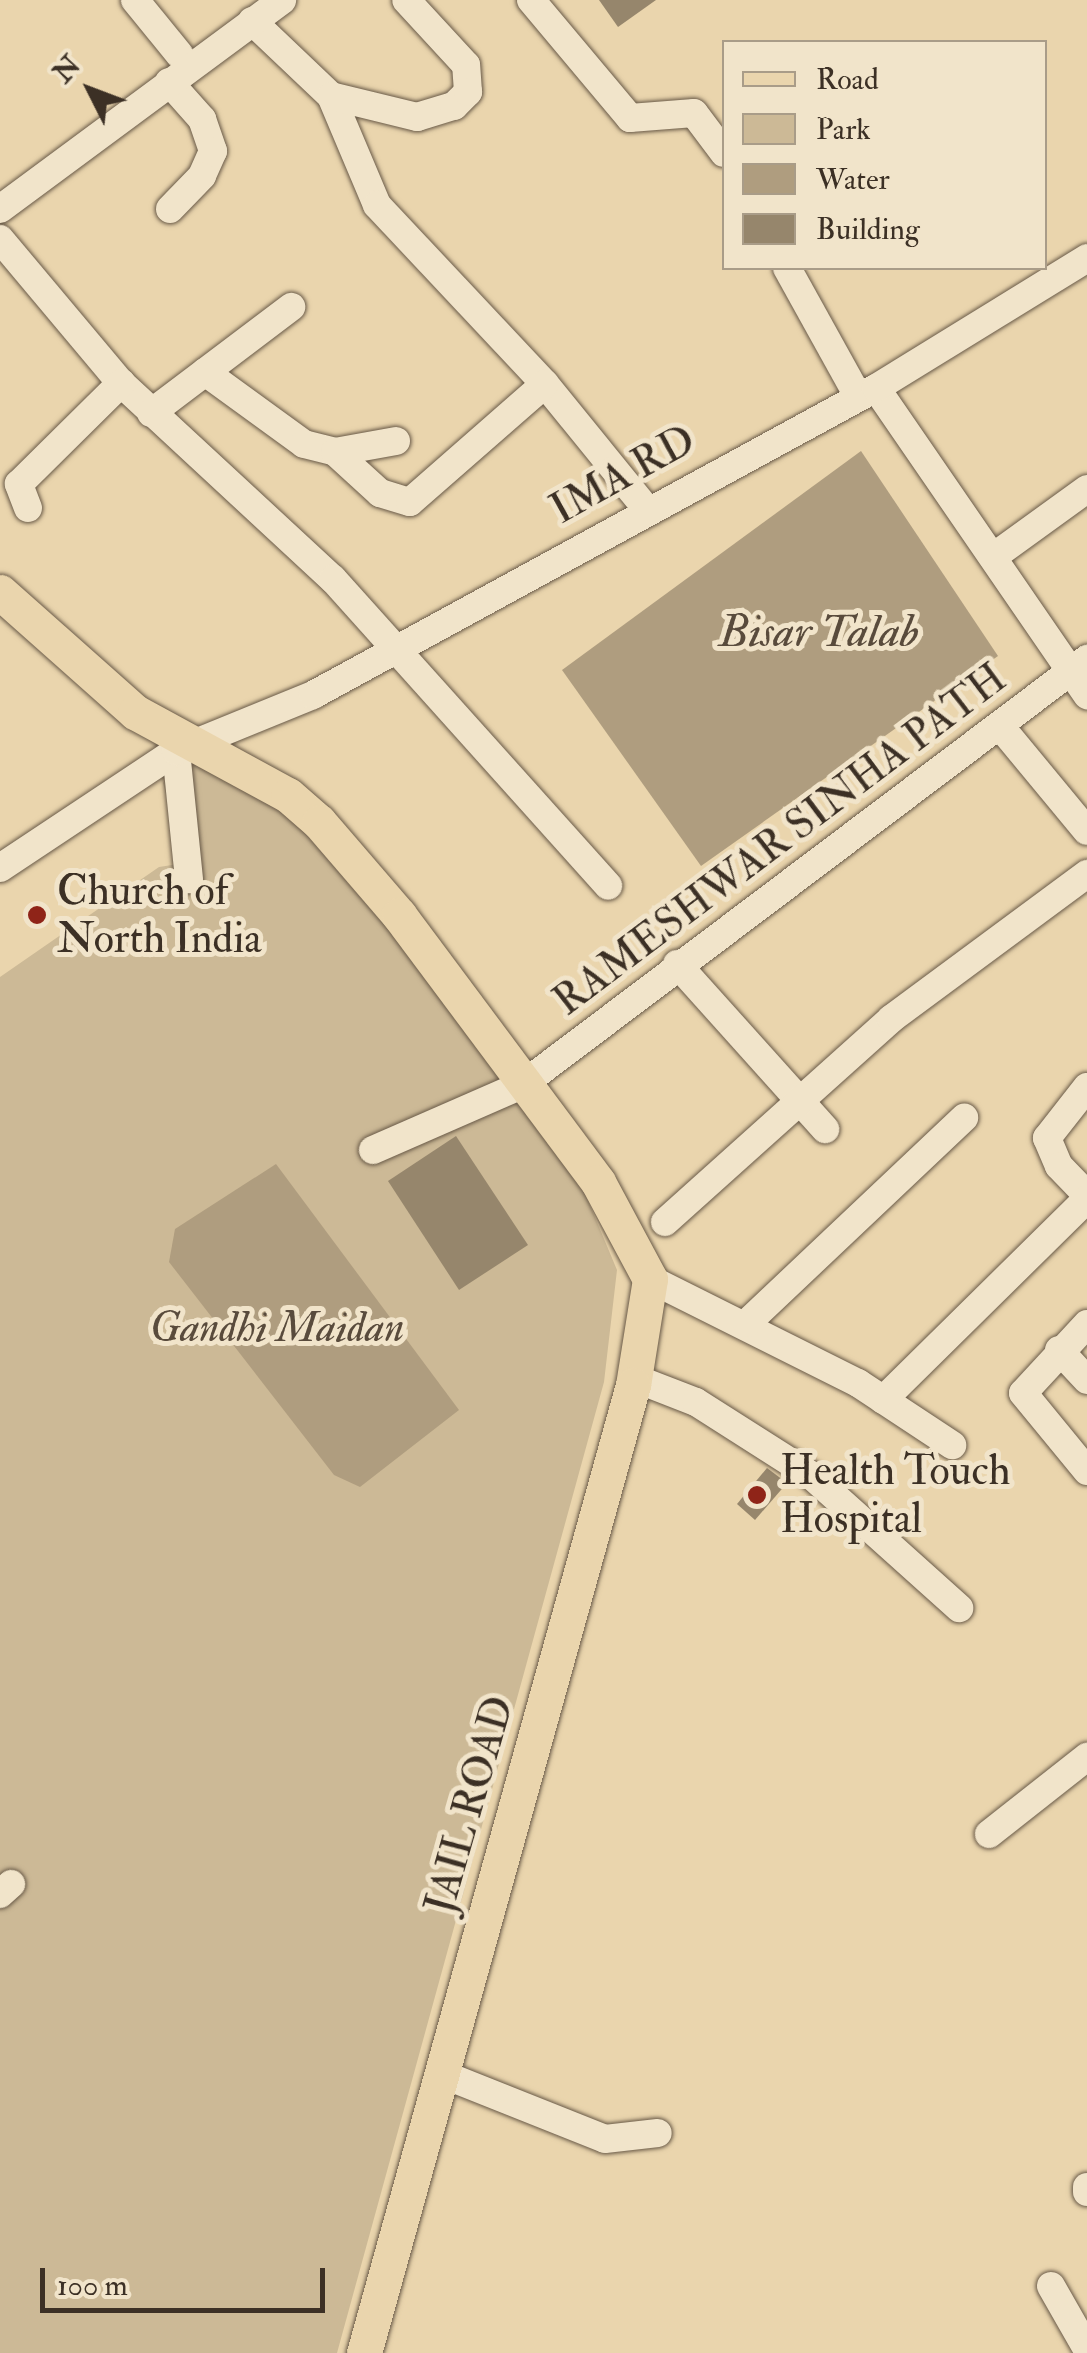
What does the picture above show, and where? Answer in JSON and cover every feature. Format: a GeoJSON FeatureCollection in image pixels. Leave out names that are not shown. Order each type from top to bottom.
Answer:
{"type":"FeatureCollection","features":[{"type":"Feature","properties":{"kind":"main road"},"geometry":{"type":"LineString","coordinates":[[0,592],[135,712],[182,748],[288,795],[319,822],[399,915],[598,1182],[650,1280]]}},
{"type":"Feature","properties":{"kind":"main road","name":"JAIL ROAD"},"geometry":{"type":"LineString","coordinates":[[364,2353],[634,1378],[650,1280]]}},
{"type":"Feature","properties":{"kind":"street"},"geometry":{"type":"LineString","coordinates":[[135,0],[179,54]]}},
{"type":"Feature","properties":{"kind":"street"},"geometry":{"type":"LineString","coordinates":[[1,192],[179,54],[252,10],[282,0]]}},
{"type":"Feature","properties":{"kind":"street"},"geometry":{"type":"LineString","coordinates":[[331,96],[417,118],[454,106],[468,92],[466,65],[406,0]]}},
{"type":"Feature","properties":{"kind":"street"},"geometry":{"type":"LineString","coordinates":[[531,0],[630,118],[694,113],[722,151]]}},
{"type":"Feature","properties":{"kind":"street"},"geometry":{"type":"LineString","coordinates":[[1,192],[170,82],[252,10]]}},
{"type":"Feature","properties":{"kind":"street"},"geometry":{"type":"LineString","coordinates":[[252,10],[331,96],[378,205],[545,384],[645,507]]}},
{"type":"Feature","properties":{"kind":"street"},"geometry":{"type":"LineString","coordinates":[[170,82],[202,118],[212,150],[202,176],[170,209]]}},
{"type":"Feature","properties":{"kind":"street"},"geometry":{"type":"LineString","coordinates":[[0,239],[121,383],[332,580],[608,886]]}},
{"type":"Feature","properties":{"kind":"street","name":"IMA RD"},"geometry":{"type":"LineString","coordinates":[[0,868],[182,748],[312,694],[645,507],[867,392],[1087,258]]}},
{"type":"Feature","properties":{"kind":"street"},"geometry":{"type":"LineString","coordinates":[[789,270],[867,392],[1081,676]]}},
{"type":"Feature","properties":{"kind":"street"},"geometry":{"type":"LineString","coordinates":[[151,413],[291,307]]}},
{"type":"Feature","properties":{"kind":"street"},"geometry":{"type":"LineString","coordinates":[[205,372],[274,429],[334,452],[380,493],[410,502],[545,384]]}},
{"type":"Feature","properties":{"kind":"street"},"geometry":{"type":"LineString","coordinates":[[28,508],[19,484],[121,383]]}},
{"type":"Feature","properties":{"kind":"street"},"geometry":{"type":"LineString","coordinates":[[334,452],[396,441]]}},
{"type":"Feature","properties":{"kind":"street"},"geometry":{"type":"LineString","coordinates":[[993,558],[1087,489]]}},
{"type":"Feature","properties":{"kind":"street","name":"RAMESHWAR SINHA PATH"},"geometry":{"type":"LineString","coordinates":[[373,1150],[522,1085],[677,964],[1000,726],[1081,676]]}},
{"type":"Feature","properties":{"kind":"street"},"geometry":{"type":"LineString","coordinates":[[1000,726],[1087,831]]}},
{"type":"Feature","properties":{"kind":"street"},"geometry":{"type":"LineString","coordinates":[[182,748],[189,879]]}},
{"type":"Feature","properties":{"kind":"street"},"geometry":{"type":"LineString","coordinates":[[665,1222],[891,1019],[1087,874]]}},
{"type":"Feature","properties":{"kind":"street"},"geometry":{"type":"LineString","coordinates":[[677,964],[825,1129]]}},
{"type":"Feature","properties":{"kind":"street"},"geometry":{"type":"LineString","coordinates":[[883,1400],[1087,1197],[1058,1166],[1047,1138],[1087,1087]]}},
{"type":"Feature","properties":{"kind":"street"},"geometry":{"type":"LineString","coordinates":[[746,1323],[964,1118]]}},
{"type":"Feature","properties":{"kind":"street"},"geometry":{"type":"LineString","coordinates":[[650,1280],[746,1323],[883,1400],[952,1445]]}},
{"type":"Feature","properties":{"kind":"street"},"geometry":{"type":"LineString","coordinates":[[1087,1324],[1023,1392],[1087,1471]]}},
{"type":"Feature","properties":{"kind":"street"},"geometry":{"type":"LineString","coordinates":[[1059,1350],[1087,1380]]}},
{"type":"Feature","properties":{"kind":"street"},"geometry":{"type":"LineString","coordinates":[[634,1378],[696,1402],[812,1476],[959,1608]]}},
{"type":"Feature","properties":{"kind":"street"},"geometry":{"type":"LineString","coordinates":[[990,1834],[1087,1757]]}},
{"type":"Feature","properties":{"kind":"street"},"geometry":{"type":"LineString","coordinates":[[442,2074],[605,2139],[658,2133]]}},
{"type":"Feature","properties":{"kind":"street"},"geometry":{"type":"LineString","coordinates":[[1052,2286],[1087,2349]]}},
{"type":"Feature","properties":{"kind":"green space","name":"Gandhi Maidan"},"geometry":{"type":"Polygon","coordinates":[[[187,745],[304,818],[581,1184],[617,1270],[604,1382],[337,2353],[0,2353],[0,977],[159,867],[185,863],[163,783],[187,745]]]}},
{"type":"Feature","properties":{"kind":"water","name":"Bisar Talab"},"geometry":{"type":"Polygon","coordinates":[[[861,451],[998,656],[701,866],[562,670],[861,451]]]}},
{"type":"Feature","properties":{"kind":"water"},"geometry":{"type":"Polygon","coordinates":[[[276,1164],[459,1410],[360,1487],[334,1475],[169,1262],[175,1229],[276,1164]]]}},
{"type":"Feature","properties":{"kind":"building"},"geometry":{"type":"Polygon","coordinates":[[[599,0],[656,0],[618,27],[599,0]]]}},
{"type":"Feature","properties":{"kind":"building"},"geometry":{"type":"Polygon","coordinates":[[[456,1136],[528,1245],[459,1290],[388,1181],[456,1136]]]}},
{"type":"Feature","properties":{"kind":"building"},"geometry":{"type":"Polygon","coordinates":[[[767,1468],[787,1483],[755,1520],[737,1504],[767,1468]]]}},
{"type":"Feature","properties":{"kind":"place","name":"Church of North India"},"geometry":{"type":"Point","coordinates":[37,915]}},
{"type":"Feature","properties":{"kind":"place","name":"Health Touch Hospital"},"geometry":{"type":"Point","coordinates":[757,1495]}}]}
